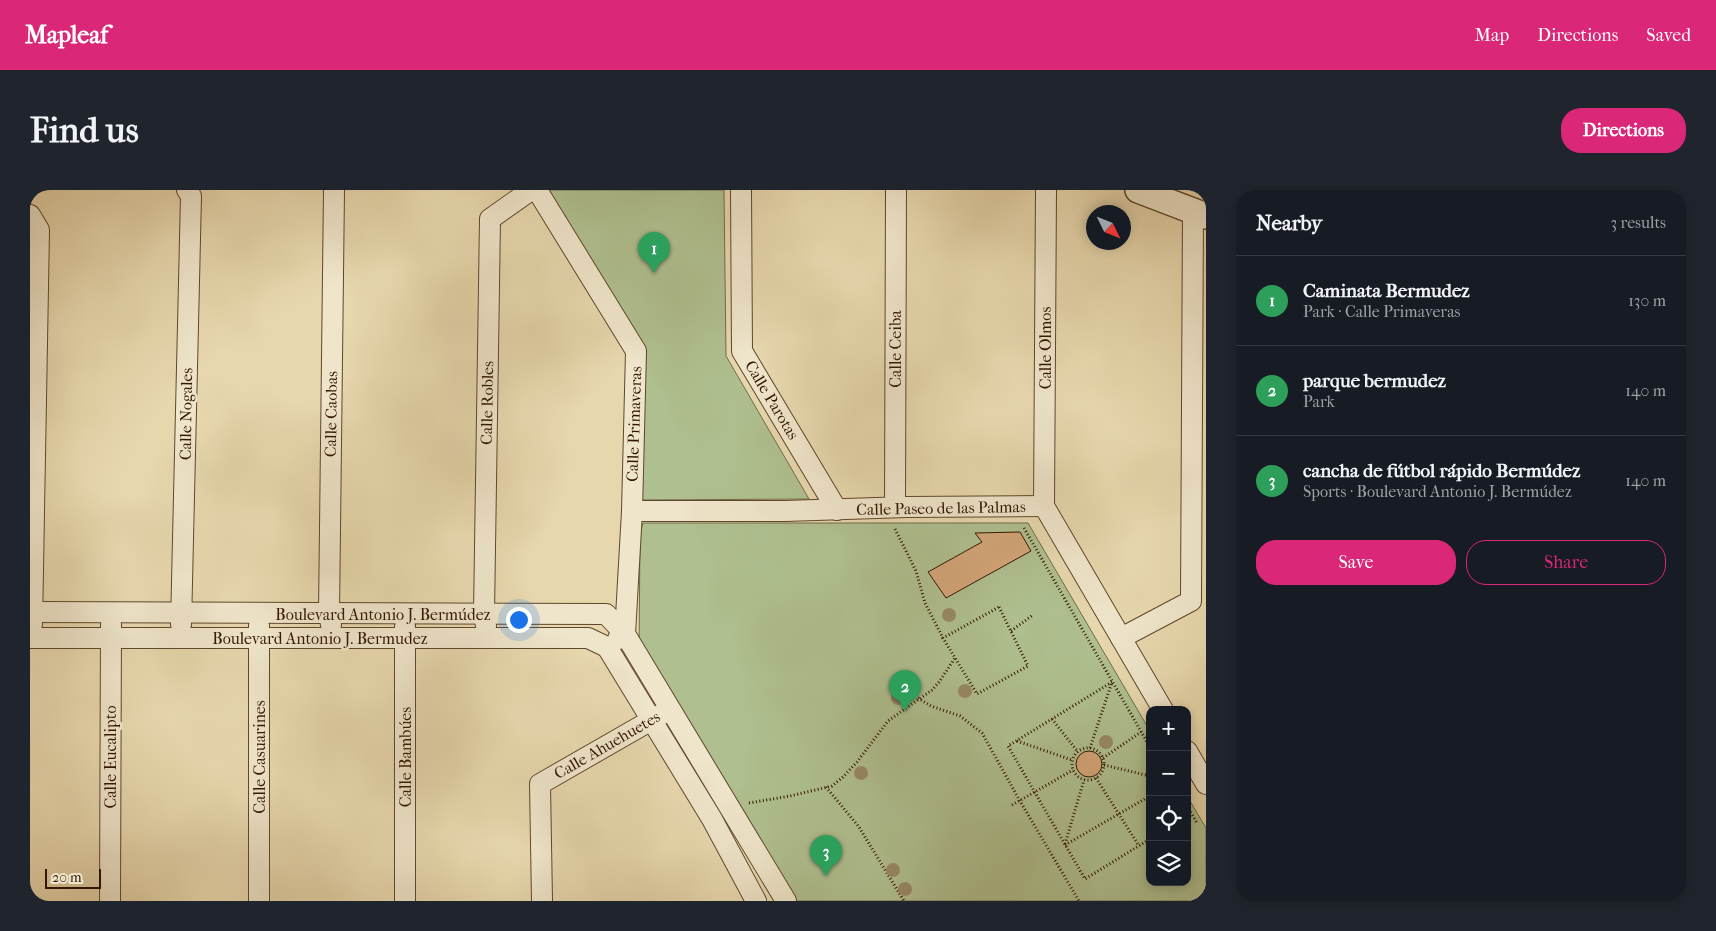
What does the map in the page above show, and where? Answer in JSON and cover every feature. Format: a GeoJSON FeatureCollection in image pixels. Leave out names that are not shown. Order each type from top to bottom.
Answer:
{"type":"FeatureCollection","features":[{"type":"Feature","properties":{"kind":"street","name":"Calle Nogales"},"geometry":{"type":"LineString","coordinates":[[181,638],[191,196],[188,190]]}},
{"type":"Feature","properties":{"kind":"street","name":"Calle Caobas"},"geometry":{"type":"LineString","coordinates":[[333,638],[330,613],[334,190]]}},
{"type":"Feature","properties":{"kind":"street","name":"Calle Robles"},"geometry":{"type":"LineString","coordinates":[[488,638],[484,614],[490,219],[531,190]]}},
{"type":"Feature","properties":{"kind":"street","name":"Calle Primaveras"},"geometry":{"type":"LineString","coordinates":[[537,190],[636,351],[632,511],[625,634]]}},
{"type":"Feature","properties":{"kind":"street","name":"Calle Parotas"},"geometry":{"type":"LineString","coordinates":[[741,190],[742,351],[837,510]]}},
{"type":"Feature","properties":{"kind":"street","name":"Calle Ceiba"},"geometry":{"type":"LineString","coordinates":[[895,507],[896,190]]}},
{"type":"Feature","properties":{"kind":"street","name":"Calle Olmos"},"geometry":{"type":"LineString","coordinates":[[1044,506],[1046,190]]}},
{"type":"Feature","properties":{"kind":"street"},"geometry":{"type":"LineString","coordinates":[[1121,638],[1191,601],[1199,213],[1138,190]]}},
{"type":"Feature","properties":{"kind":"street"},"geometry":{"type":"LineString","coordinates":[[30,215],[39,230],[31,638]]}},
{"type":"Feature","properties":{"kind":"street","name":"Calle Paseo de las Palmas"},"geometry":{"type":"LineString","coordinates":[[632,511],[1044,506],[1161,706]]}},
{"type":"Feature","properties":{"kind":"street","name":"Boulevard Antonio J. Bermúdez"},"geometry":{"type":"LineString","coordinates":[[31,612],[606,614],[625,634],[671,708],[779,898]]}},
{"type":"Feature","properties":{"kind":"street","name":"Calle Eucalipto"},"geometry":{"type":"LineString","coordinates":[[110,901],[111,612]]}},
{"type":"Feature","properties":{"kind":"street","name":"Calle Casuarines"},"geometry":{"type":"LineString","coordinates":[[259,613],[259,901]]}},
{"type":"Feature","properties":{"kind":"street","name":"Calle Bambúes"},"geometry":{"type":"LineString","coordinates":[[405,901],[406,614]]}},
{"type":"Feature","properties":{"kind":"street"},"geometry":{"type":"LineString","coordinates":[[625,634],[607,648],[712,819],[756,901]]}},
{"type":"Feature","properties":{"kind":"street","name":"Boulevard Antonio J. Bermudez"},"geometry":{"type":"LineString","coordinates":[[31,638],[588,638],[607,648]]}},
{"type":"Feature","properties":{"kind":"street","name":"Calle Ahuehuetes"},"geometry":{"type":"LineString","coordinates":[[542,901],[540,784],[671,708]]}},
{"type":"Feature","properties":{"kind":"street"},"geometry":{"type":"LineString","coordinates":[[1191,758],[1206,784]]}},
{"type":"Feature","properties":{"kind":"path"},"geometry":{"type":"LineString","coordinates":[[1024,528],[1146,740]]}},
{"type":"Feature","properties":{"kind":"path"},"geometry":{"type":"LineString","coordinates":[[895,529],[916,571],[924,603],[943,638],[977,694],[1028,666],[999,607],[943,638]]}},
{"type":"Feature","properties":{"kind":"path"},"geometry":{"type":"LineString","coordinates":[[1011,631],[1033,615]]}},
{"type":"Feature","properties":{"kind":"path"},"geometry":{"type":"LineString","coordinates":[[742,804],[790,796],[832,786],[848,772],[868,749],[888,721],[918,698],[932,690],[955,658]]}},
{"type":"Feature","properties":{"kind":"path"},"geometry":{"type":"LineString","coordinates":[[1112,682],[1008,746],[1085,879],[1147,841]]}},
{"type":"Feature","properties":{"kind":"path"},"geometry":{"type":"LineString","coordinates":[[1090,748],[1112,682]]}},
{"type":"Feature","properties":{"kind":"path"},"geometry":{"type":"LineString","coordinates":[[918,698],[931,706],[960,716],[982,733],[1080,901]]}},
{"type":"Feature","properties":{"kind":"path"},"geometry":{"type":"LineString","coordinates":[[1052,719],[1078,752]]}},
{"type":"Feature","properties":{"kind":"path"},"geometry":{"type":"LineString","coordinates":[[1103,758],[1141,732]]}},
{"type":"Feature","properties":{"kind":"path"},"geometry":{"type":"LineString","coordinates":[[1016,740],[1072,760]]}},
{"type":"Feature","properties":{"kind":"path"},"geometry":{"type":"LineString","coordinates":[[1090,748],[1098,752],[1103,758],[1104,765],[1103,770],[1096,778],[1084,780],[1076,775],[1073,770],[1072,760],[1078,752],[1090,748]]}},
{"type":"Feature","properties":{"kind":"path"},"geometry":{"type":"LineString","coordinates":[[1104,765],[1146,775]]}},
{"type":"Feature","properties":{"kind":"path"},"geometry":{"type":"LineString","coordinates":[[1012,805],[1073,770]]}},
{"type":"Feature","properties":{"kind":"path"},"geometry":{"type":"LineString","coordinates":[[1096,778],[1139,846]]}},
{"type":"Feature","properties":{"kind":"path"},"geometry":{"type":"LineString","coordinates":[[1065,844],[1084,780]]}},
{"type":"Feature","properties":{"kind":"path"},"geometry":{"type":"LineString","coordinates":[[826,787],[859,827],[904,901]]}},
{"type":"Feature","properties":{"kind":"path"},"geometry":{"type":"LineString","coordinates":[[1065,844],[1146,798]]}},
{"type":"Feature","properties":{"kind":"path"},"geometry":{"type":"LineString","coordinates":[[1191,816],[1197,823]]}},
{"type":"Feature","properties":{"kind":"green space"},"geometry":{"type":"Polygon","coordinates":[[[535,190],[724,190],[726,356],[809,499],[640,500],[638,365],[535,190]]]}},
{"type":"Feature","properties":{"kind":"green space"},"geometry":{"type":"Polygon","coordinates":[[[643,523],[1028,523],[1146,724],[1146,886],[1191,886],[1191,803],[1206,828],[1206,901],[783,901],[639,654],[640,533],[643,523]]]}},
{"type":"Feature","properties":{"kind":"building"},"geometry":{"type":"Polygon","coordinates":[[[1020,532],[1031,551],[946,598],[928,572],[982,542],[975,533],[1020,532]]]}},
{"type":"Feature","properties":{"kind":"building"},"geometry":{"type":"Polygon","coordinates":[[[1089,751],[1098,755],[1102,764],[1098,773],[1089,777],[1080,773],[1076,764],[1080,755],[1089,751]]]}},
{"type":"Feature","properties":{"kind":"place","name":"Caminata Bermudez"},"geometry":{"type":"Point","coordinates":[654,273]}},
{"type":"Feature","properties":{"kind":"place","name":"parque bermudez"},"geometry":{"type":"Point","coordinates":[905,711]}},
{"type":"Feature","properties":{"kind":"place","name":"cancha de fútbol rápido Bermúdez"},"geometry":{"type":"Point","coordinates":[826,876]}}]}
